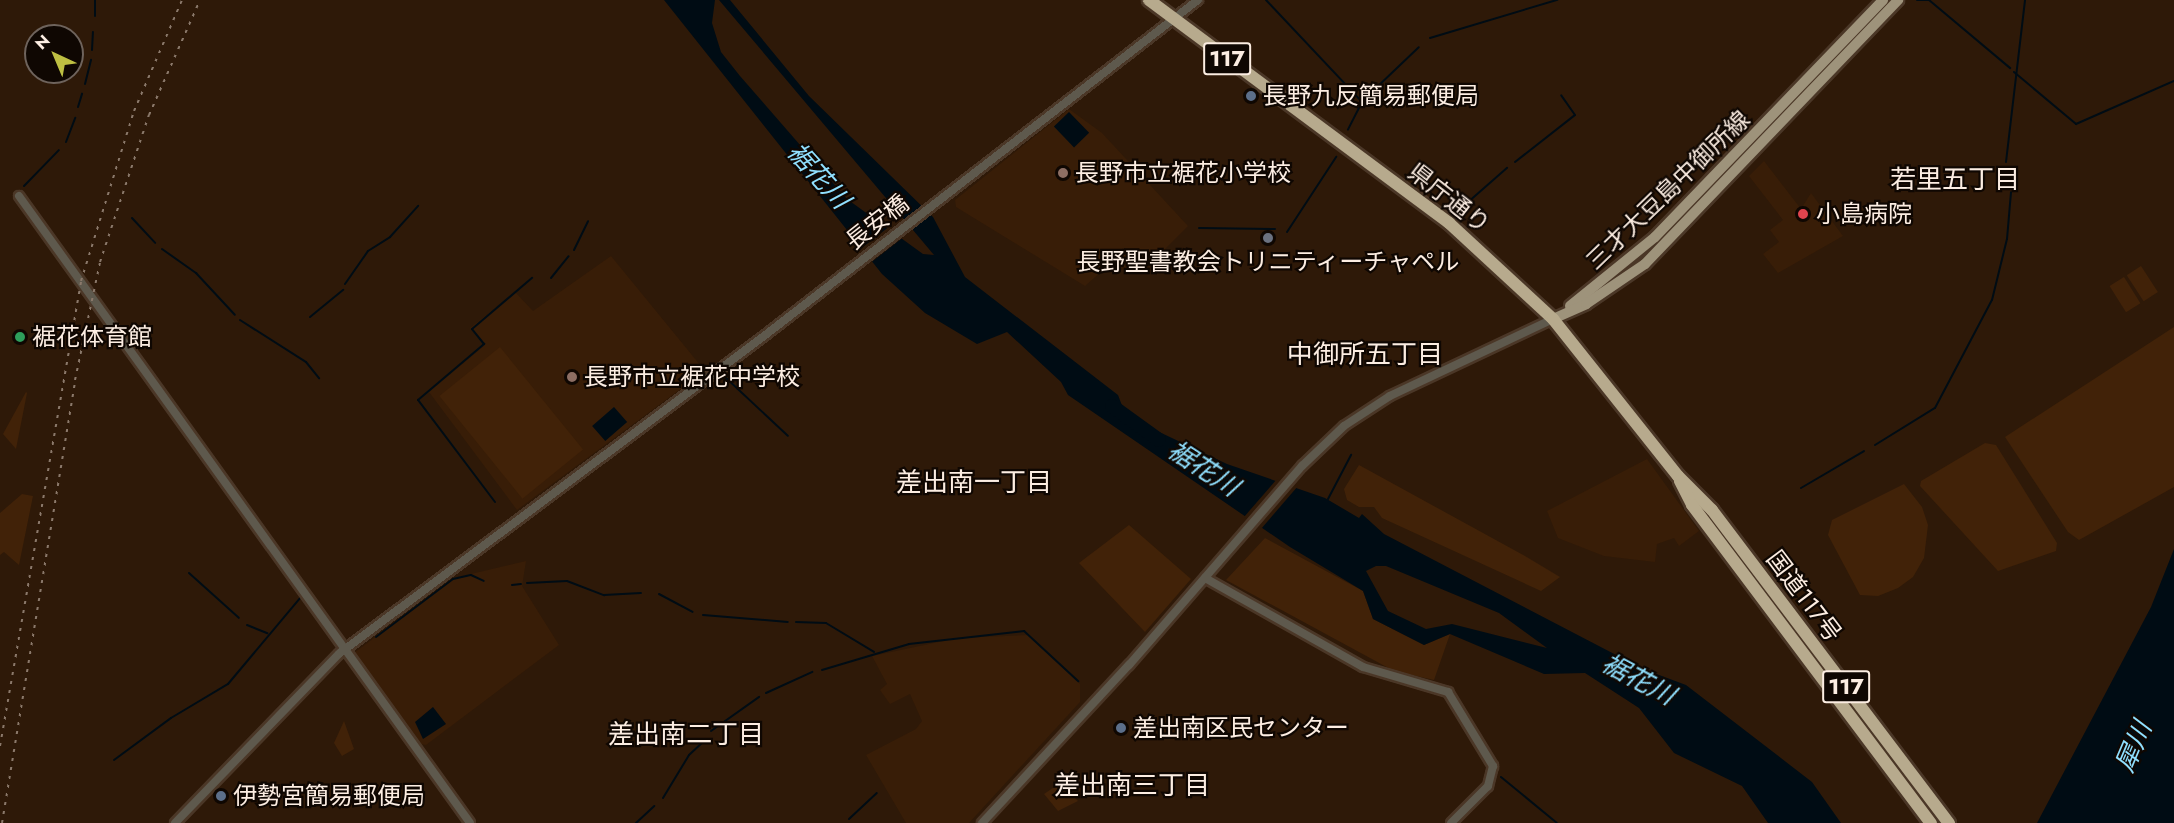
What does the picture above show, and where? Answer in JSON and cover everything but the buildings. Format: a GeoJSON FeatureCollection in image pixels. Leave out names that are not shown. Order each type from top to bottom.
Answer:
{"type":"FeatureCollection","features":[{"type":"Feature","properties":{"kind":"highway","name":"県庁通り"},"geometry":{"type":"LineString","coordinates":[[1149,0],[1449,223],[1553,319],[1707,514]]}},
{"type":"Feature","properties":{"kind":"highway","name":"国道117号"},"geometry":{"type":"LineString","coordinates":[[1707,514],[1931,823]]}},
{"type":"Feature","properties":{"kind":"highway","name":"国道117号"},"geometry":{"type":"LineString","coordinates":[[1737,554],[1948,823]]}},
{"type":"Feature","properties":{"kind":"main road","name":"三才大豆島中御所線"},"geometry":{"type":"LineString","coordinates":[[1553,319],[1655,237],[1883,0]]}},
{"type":"Feature","properties":{"kind":"main road","name":"三才大豆島中御所線"},"geometry":{"type":"LineString","coordinates":[[1553,319],[1586,304],[1645,264],[1898,0]]}},
{"type":"Feature","properties":{"kind":"street","name":"長安橋"},"geometry":{"type":"LineString","coordinates":[[175,823],[345,649],[845,272],[1198,0]]}},
{"type":"Feature","properties":{"kind":"street"},"geometry":{"type":"LineString","coordinates":[[19,196],[470,823]]}},
{"type":"Feature","properties":{"kind":"street"},"geometry":{"type":"LineString","coordinates":[[982,823],[1328,442],[1390,396],[1553,319]]}},
{"type":"Feature","properties":{"kind":"street"},"geometry":{"type":"LineString","coordinates":[[1208,575],[1363,667],[1448,692],[1493,766],[1488,786],[1451,823]]}},
{"type":"Feature","properties":{"kind":"shaded area","name":"長野市立裾花小学校"},"geometry":{"type":"Polygon","coordinates":[[[1069,109],[1102,133],[1188,226],[1140,274],[1110,264],[1085,286],[956,207],[955,200],[1069,109]]]}},
{"type":"Feature","properties":{"kind":"shaded area","name":"小島病院"},"geometry":{"type":"Polygon","coordinates":[[[1764,161],[1801,209],[1811,193],[1843,236],[1778,273],[1763,254],[1779,242],[1770,230],[1783,220],[1749,176],[1764,161]]]}},
{"type":"Feature","properties":{"kind":"shaded area","name":"長野市立裾花中学校"},"geometry":{"type":"Polygon","coordinates":[[[611,256],[705,371],[517,510],[429,392],[485,345],[470,328],[515,292],[533,311],[611,256]]]}},
{"type":"Feature","properties":{"kind":"shaded area"},"geometry":{"type":"Polygon","coordinates":[[[2141,266],[2158,292],[2144,301],[2127,275],[2141,266]]]}},
{"type":"Feature","properties":{"kind":"shaded area"},"geometry":{"type":"Polygon","coordinates":[[[2124,277],[2140,303],[2126,312],[2110,286],[2124,277]]]}},
{"type":"Feature","properties":{"kind":"shaded area"},"geometry":{"type":"Polygon","coordinates":[[[2174,327],[2174,487],[2079,540],[2068,532],[2005,437],[2174,327]]]}},
{"type":"Feature","properties":{"kind":"shaded area"},"geometry":{"type":"Polygon","coordinates":[[[500,347],[583,450],[522,499],[439,396],[500,347]]]}},
{"type":"Feature","properties":{"kind":"shaded area"},"geometry":{"type":"Polygon","coordinates":[[[27,393],[16,449],[3,434],[27,393]]]}},
{"type":"Feature","properties":{"kind":"shaded area"},"geometry":{"type":"Polygon","coordinates":[[[1985,443],[1996,445],[2057,543],[2056,551],[1998,571],[1920,486],[1921,481],[1985,443]]]}},
{"type":"Feature","properties":{"kind":"shaded area"},"geometry":{"type":"Polygon","coordinates":[[[1647,459],[1699,531],[1679,546],[1674,538],[1657,544],[1655,562],[1604,556],[1558,538],[1547,511],[1647,459]]]}},
{"type":"Feature","properties":{"kind":"shaded area"},"geometry":{"type":"Polygon","coordinates":[[[1359,465],[1560,577],[1541,591],[1382,518],[1374,507],[1359,507],[1347,500],[1344,489],[1359,465]]]}},
{"type":"Feature","properties":{"kind":"shaded area"},"geometry":{"type":"Polygon","coordinates":[[[1904,484],[1922,507],[1928,525],[1924,558],[1913,577],[1898,588],[1878,596],[1860,595],[1828,535],[1832,520],[1904,484]]]}},
{"type":"Feature","properties":{"kind":"shaded area"},"geometry":{"type":"Polygon","coordinates":[[[22,494],[33,496],[19,565],[4,552],[0,555],[0,513],[22,494]]]}},
{"type":"Feature","properties":{"kind":"shaded area"},"geometry":{"type":"Polygon","coordinates":[[[1129,525],[1191,579],[1145,632],[1079,563],[1129,525]]]}},
{"type":"Feature","properties":{"kind":"shaded area"},"geometry":{"type":"Polygon","coordinates":[[[1265,538],[1363,591],[1373,619],[1424,645],[1450,634],[1434,680],[1394,671],[1226,580],[1265,538]]]}},
{"type":"Feature","properties":{"kind":"shaded area"},"geometry":{"type":"Polygon","coordinates":[[[526,561],[522,586],[559,645],[426,745],[420,744],[354,653],[454,578],[526,561]]]}},
{"type":"Feature","properties":{"kind":"shaded area"},"geometry":{"type":"Polygon","coordinates":[[[1028,635],[1080,684],[1080,702],[969,823],[906,823],[866,755],[916,729],[922,721],[910,694],[890,704],[880,690],[887,684],[872,656],[958,638],[1028,635]]]}},
{"type":"Feature","properties":{"kind":"shaded area"},"geometry":{"type":"Polygon","coordinates":[[[344,721],[354,749],[342,756],[334,743],[344,721]]]}},
{"type":"Feature","properties":{"kind":"shaded area"},"geometry":{"type":"Polygon","coordinates":[[[1060,783],[1078,801],[1058,811],[1044,794],[1060,783]]]}},
{"type":"Feature","properties":{"kind":"water"},"geometry":{"type":"Polygon","coordinates":[[[664,0],[715,0],[712,23],[721,52],[740,76],[847,199],[923,254],[934,255],[719,0],[730,0],[809,96],[933,217],[965,277],[1118,395],[1126,416],[1147,431],[1155,430],[1227,464],[1325,498],[1359,518],[1362,514],[1384,534],[1643,669],[1686,685],[1812,782],[1841,823],[1768,823],[1742,786],[1674,753],[1639,708],[1585,673],[1544,674],[1450,634],[1424,645],[1373,619],[1363,591],[1290,547],[1068,395],[1061,382],[1007,332],[977,344],[925,313],[882,274],[664,0]],[[1376,566],[1366,571],[1388,611],[1426,629],[1452,624],[1547,648],[1499,613],[1386,566],[1376,566]]]}},
{"type":"Feature","properties":{"kind":"water"},"geometry":{"type":"Polygon","coordinates":[[[1069,112],[1089,133],[1074,147],[1054,127],[1069,112]]]}},
{"type":"Feature","properties":{"kind":"water"},"geometry":{"type":"Polygon","coordinates":[[[614,407],[627,422],[605,441],[592,426],[614,407]]]}},
{"type":"Feature","properties":{"kind":"water","name":"犀川"},"geometry":{"type":"Polygon","coordinates":[[[2174,549],[2174,823],[2037,823],[2151,607],[2174,549]]]}},
{"type":"Feature","properties":{"kind":"water"},"geometry":{"type":"Polygon","coordinates":[[[433,707],[446,724],[423,739],[415,722],[433,707]]]}},
{"type":"Feature","properties":{"kind":"pier"},"geometry":{"type":"Polygon","coordinates":[[[890,226],[905,236],[869,264],[859,250],[890,226]]]}},
{"type":"Feature","properties":{"kind":"pier"},"geometry":{"type":"Polygon","coordinates":[[[1277,479],[1298,486],[1261,529],[1244,517],[1277,479]]]}},
{"type":"Feature","properties":{"kind":"waterway"},"geometry":{"type":"LineString","coordinates":[[95,0],[95,16]]}},
{"type":"Feature","properties":{"kind":"waterway"},"geometry":{"type":"LineString","coordinates":[[1266,0],[1362,102],[1348,130]]}},
{"type":"Feature","properties":{"kind":"waterway"},"geometry":{"type":"LineString","coordinates":[[1430,38],[1557,0]]}},
{"type":"Feature","properties":{"kind":"waterway"},"geometry":{"type":"LineString","coordinates":[[1917,0],[1929,0],[2010,68]]}},
{"type":"Feature","properties":{"kind":"waterway"},"geometry":{"type":"LineString","coordinates":[[2006,162],[2025,0]]}},
{"type":"Feature","properties":{"kind":"waterway"},"geometry":{"type":"LineString","coordinates":[[92,50],[93,32]]}},
{"type":"Feature","properties":{"kind":"waterway"},"geometry":{"type":"LineString","coordinates":[[1376,88],[1419,47]]}},
{"type":"Feature","properties":{"kind":"waterway"},"geometry":{"type":"LineString","coordinates":[[85,84],[91,60]]}},
{"type":"Feature","properties":{"kind":"waterway"},"geometry":{"type":"LineString","coordinates":[[2014,72],[2076,124],[2174,81]]}},
{"type":"Feature","properties":{"kind":"waterway"},"geometry":{"type":"LineString","coordinates":[[78,107],[82,94]]}},
{"type":"Feature","properties":{"kind":"waterway"},"geometry":{"type":"LineString","coordinates":[[1515,162],[1575,115],[1561,95]]}},
{"type":"Feature","properties":{"kind":"waterway"},"geometry":{"type":"LineString","coordinates":[[66,142],[75,118]]}},
{"type":"Feature","properties":{"kind":"waterway"},"geometry":{"type":"LineString","coordinates":[[24,186],[59,150]]}},
{"type":"Feature","properties":{"kind":"waterway"},"geometry":{"type":"LineString","coordinates":[[1287,232],[1336,157]]}},
{"type":"Feature","properties":{"kind":"waterway"},"geometry":{"type":"LineString","coordinates":[[1459,210],[1507,168]]}},
{"type":"Feature","properties":{"kind":"waterway"},"geometry":{"type":"LineString","coordinates":[[1875,445],[1935,408],[1992,300],[2007,239],[2011,192]]}},
{"type":"Feature","properties":{"kind":"waterway"},"geometry":{"type":"LineString","coordinates":[[345,284],[368,251],[390,237],[418,206]]}},
{"type":"Feature","properties":{"kind":"waterway"},"geometry":{"type":"LineString","coordinates":[[132,218],[155,243]]}},
{"type":"Feature","properties":{"kind":"waterway"},"geometry":{"type":"LineString","coordinates":[[574,250],[588,221]]}},
{"type":"Feature","properties":{"kind":"waterway"},"geometry":{"type":"LineString","coordinates":[[1199,228],[1275,229]]}},
{"type":"Feature","properties":{"kind":"waterway"},"geometry":{"type":"LineString","coordinates":[[162,249],[196,273],[235,315]]}},
{"type":"Feature","properties":{"kind":"waterway"},"geometry":{"type":"LineString","coordinates":[[551,278],[569,256]]}},
{"type":"Feature","properties":{"kind":"waterway"},"geometry":{"type":"LineString","coordinates":[[495,502],[418,400],[484,344],[472,329],[532,278]]}},
{"type":"Feature","properties":{"kind":"waterway"},"geometry":{"type":"LineString","coordinates":[[310,317],[343,290]]}},
{"type":"Feature","properties":{"kind":"waterway"},"geometry":{"type":"LineString","coordinates":[[240,320],[306,362],[319,378]]}},
{"type":"Feature","properties":{"kind":"waterway"},"geometry":{"type":"LineString","coordinates":[[725,377],[788,436]]}},
{"type":"Feature","properties":{"kind":"waterway","name":"裾花川"},"geometry":{"type":"LineString","coordinates":[[1112,406],[1159,440]]}},
{"type":"Feature","properties":{"kind":"waterway"},"geometry":{"type":"LineString","coordinates":[[1801,488],[1864,451]]}},
{"type":"Feature","properties":{"kind":"waterway"},"geometry":{"type":"LineString","coordinates":[[1328,499],[1351,455]]}},
{"type":"Feature","properties":{"kind":"waterway"},"geometry":{"type":"LineString","coordinates":[[189,573],[239,618]]}},
{"type":"Feature","properties":{"kind":"waterway"},"geometry":{"type":"LineString","coordinates":[[376,637],[453,579],[471,575],[484,581]]}},
{"type":"Feature","properties":{"kind":"waterway"},"geometry":{"type":"LineString","coordinates":[[527,583],[567,581],[604,595],[641,593]]}},
{"type":"Feature","properties":{"kind":"waterway"},"geometry":{"type":"LineString","coordinates":[[512,585],[521,584]]}},
{"type":"Feature","properties":{"kind":"waterway"},"geometry":{"type":"LineString","coordinates":[[659,594],[693,612]]}},
{"type":"Feature","properties":{"kind":"waterway"},"geometry":{"type":"LineString","coordinates":[[114,760],[171,718],[228,684],[301,597]]}},
{"type":"Feature","properties":{"kind":"waterway"},"geometry":{"type":"LineString","coordinates":[[703,615],[788,622]]}},
{"type":"Feature","properties":{"kind":"waterway"},"geometry":{"type":"LineString","coordinates":[[796,622],[826,623],[874,652]]}},
{"type":"Feature","properties":{"kind":"waterway"},"geometry":{"type":"LineString","coordinates":[[247,625],[267,633]]}},
{"type":"Feature","properties":{"kind":"waterway"},"geometry":{"type":"LineString","coordinates":[[822,670],[909,644],[1024,631],[1078,681]]}},
{"type":"Feature","properties":{"kind":"waterway"},"geometry":{"type":"LineString","coordinates":[[766,693],[812,672]]}},
{"type":"Feature","properties":{"kind":"waterway"},"geometry":{"type":"LineString","coordinates":[[711,731],[759,697]]}},
{"type":"Feature","properties":{"kind":"waterway"},"geometry":{"type":"LineString","coordinates":[[663,798],[689,755],[702,743]]}},
{"type":"Feature","properties":{"kind":"waterway"},"geometry":{"type":"LineString","coordinates":[[1501,777],[1557,823]]}},
{"type":"Feature","properties":{"kind":"waterway"},"geometry":{"type":"LineString","coordinates":[[849,819],[877,793]]}},
{"type":"Feature","properties":{"kind":"waterway"},"geometry":{"type":"LineString","coordinates":[[636,823],[654,806]]}},
{"type":"Feature","properties":{"kind":"railway"},"geometry":{"type":"LineString","coordinates":[[0,746],[81,281],[134,111],[182,0]]}},
{"type":"Feature","properties":{"kind":"railway"},"geometry":{"type":"LineString","coordinates":[[2,823],[75,380],[100,262],[149,115],[200,0]]}},
{"type":"Feature","properties":{"kind":"place","name":"長野九反簡易郵便局"},"geometry":{"type":"Point","coordinates":[1251,96]}},
{"type":"Feature","properties":{"kind":"place","name":"長野市立裾花小学校"},"geometry":{"type":"Point","coordinates":[1063,173]}},
{"type":"Feature","properties":{"kind":"place","name":"小島病院"},"geometry":{"type":"Point","coordinates":[1803,214]}},
{"type":"Feature","properties":{"kind":"place","name":"長野聖書教会トリニティーチャペル"},"geometry":{"type":"Point","coordinates":[1268,238]}},
{"type":"Feature","properties":{"kind":"place","name":"裾花体育館"},"geometry":{"type":"Point","coordinates":[20,337]}},
{"type":"Feature","properties":{"kind":"place","name":"長野市立裾花中学校"},"geometry":{"type":"Point","coordinates":[572,377]}},
{"type":"Feature","properties":{"kind":"place","name":"差出南区民センター"},"geometry":{"type":"Point","coordinates":[1121,728]}},
{"type":"Feature","properties":{"kind":"place","name":"伊勢宮簡易郵便局"},"geometry":{"type":"Point","coordinates":[221,796]}},
{"type":"Feature","properties":{"kind":"district","name":"若里五丁目"},"geometry":{"type":"Point","coordinates":[1955,180]}},
{"type":"Feature","properties":{"kind":"district","name":"中御所五丁目"},"geometry":{"type":"Point","coordinates":[1365,355]}},
{"type":"Feature","properties":{"kind":"district","name":"差出南一丁目"},"geometry":{"type":"Point","coordinates":[974,483]}},
{"type":"Feature","properties":{"kind":"district","name":"差出南二丁目"},"geometry":{"type":"Point","coordinates":[686,735]}},
{"type":"Feature","properties":{"kind":"district","name":"差出南三丁目"},"geometry":{"type":"Point","coordinates":[1132,786]}}]}
